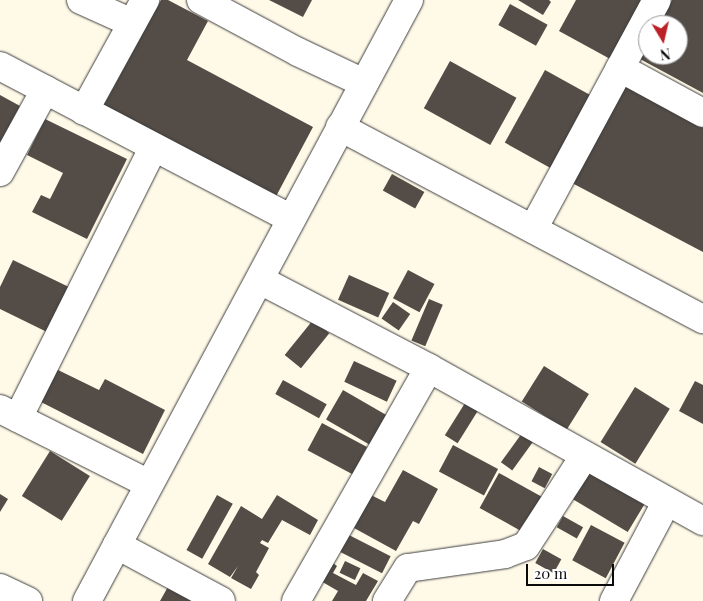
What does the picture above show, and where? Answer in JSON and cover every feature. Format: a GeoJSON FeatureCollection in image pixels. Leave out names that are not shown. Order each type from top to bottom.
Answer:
{"type":"FeatureCollection","features":[{"type":"Feature","properties":{"kind":"street"},"geometry":{"type":"LineString","coordinates":[[81,0],[138,11],[84,111]]}},
{"type":"Feature","properties":{"kind":"street"},"geometry":{"type":"LineString","coordinates":[[87,601],[409,0]]}},
{"type":"Feature","properties":{"kind":"street"},"geometry":{"type":"LineString","coordinates":[[533,229],[657,0]]}},
{"type":"Feature","properties":{"kind":"street"},"geometry":{"type":"LineString","coordinates":[[217,3],[298,52],[364,83]]}},
{"type":"Feature","properties":{"kind":"street"},"geometry":{"type":"LineString","coordinates":[[0,66],[291,219]]}},
{"type":"Feature","properties":{"kind":"street"},"geometry":{"type":"LineString","coordinates":[[620,68],[703,112]]}},
{"type":"Feature","properties":{"kind":"street"},"geometry":{"type":"LineString","coordinates":[[0,172],[45,90]]}},
{"type":"Feature","properties":{"kind":"street"},"geometry":{"type":"LineString","coordinates":[[340,127],[703,319]]}},
{"type":"Feature","properties":{"kind":"street"},"geometry":{"type":"LineString","coordinates":[[150,484],[9,413],[154,147]]}},
{"type":"Feature","properties":{"kind":"street"},"geometry":{"type":"LineString","coordinates":[[260,280],[428,368],[703,522]]}},
{"type":"Feature","properties":{"kind":"street"},"geometry":{"type":"LineString","coordinates":[[296,601],[428,368]]}},
{"type":"Feature","properties":{"kind":"street"},"geometry":{"type":"LineString","coordinates":[[387,601],[408,568],[505,554],[526,546],[584,455]]}},
{"type":"Feature","properties":{"kind":"street"},"geometry":{"type":"LineString","coordinates":[[614,601],[667,501]]}},
{"type":"Feature","properties":{"kind":"street"},"geometry":{"type":"LineString","coordinates":[[117,546],[221,601]]}},
{"type":"Feature","properties":{"kind":"street"},"geometry":{"type":"LineString","coordinates":[[0,588],[28,601]]}},
{"type":"Feature","properties":{"kind":"building"},"geometry":{"type":"Polygon","coordinates":[[[161,0],[168,0],[208,21],[187,60],[313,127],[273,202],[101,110],[161,0]]]}},
{"type":"Feature","properties":{"kind":"building"},"geometry":{"type":"Polygon","coordinates":[[[269,0],[312,0],[303,17],[269,0]]]}},
{"type":"Feature","properties":{"kind":"building"},"geometry":{"type":"Polygon","coordinates":[[[518,0],[549,0],[551,2],[543,15],[518,0]]]}},
{"type":"Feature","properties":{"kind":"building"},"geometry":{"type":"Polygon","coordinates":[[[576,0],[645,0],[612,60],[559,31],[576,0]]]}},
{"type":"Feature","properties":{"kind":"building"},"geometry":{"type":"Polygon","coordinates":[[[672,0],[703,0],[703,93],[651,65],[688,65],[688,15],[664,15],[672,0]]]}},
{"type":"Feature","properties":{"kind":"building"},"geometry":{"type":"Polygon","coordinates":[[[510,4],[548,25],[536,46],[498,25],[510,4]]]}},
{"type":"Feature","properties":{"kind":"building"},"geometry":{"type":"Polygon","coordinates":[[[450,61],[516,98],[490,145],[424,108],[450,61]]]}},
{"type":"Feature","properties":{"kind":"building"},"geometry":{"type":"Polygon","coordinates":[[[545,70],[599,100],[559,173],[505,143],[545,70]]]}},
{"type":"Feature","properties":{"kind":"building"},"geometry":{"type":"Polygon","coordinates":[[[624,84],[703,125],[703,252],[572,183],[624,84]]]}},
{"type":"Feature","properties":{"kind":"building"},"geometry":{"type":"Polygon","coordinates":[[[0,95],[20,106],[0,143],[0,95]]]}},
{"type":"Feature","properties":{"kind":"building"},"geometry":{"type":"Polygon","coordinates":[[[45,119],[127,159],[87,239],[32,212],[41,195],[50,199],[63,173],[27,155],[45,119]]]}},
{"type":"Feature","properties":{"kind":"building"},"geometry":{"type":"Polygon","coordinates":[[[392,174],[424,192],[415,209],[383,191],[392,174]]]}},
{"type":"Feature","properties":{"kind":"building"},"geometry":{"type":"Polygon","coordinates":[[[13,260],[71,288],[49,333],[0,309],[0,287],[13,260]]]}},
{"type":"Feature","properties":{"kind":"building"},"geometry":{"type":"Polygon","coordinates":[[[408,270],[434,284],[419,312],[393,298],[408,270]]]}},
{"type":"Feature","properties":{"kind":"building"},"geometry":{"type":"Polygon","coordinates":[[[349,275],[389,293],[378,318],[338,300],[349,275]]]}},
{"type":"Feature","properties":{"kind":"building"},"geometry":{"type":"Polygon","coordinates":[[[429,299],[443,305],[425,346],[411,340],[429,299]]]}},
{"type":"Feature","properties":{"kind":"building"},"geometry":{"type":"Polygon","coordinates":[[[393,302],[410,314],[399,330],[382,318],[393,302]]]}},
{"type":"Feature","properties":{"kind":"building"},"geometry":{"type":"Polygon","coordinates":[[[313,320],[329,333],[301,368],[285,355],[313,320]]]}},
{"type":"Feature","properties":{"kind":"building"},"geometry":{"type":"Polygon","coordinates":[[[354,361],[397,381],[387,402],[344,382],[354,361]]]}},
{"type":"Feature","properties":{"kind":"building"},"geometry":{"type":"Polygon","coordinates":[[[544,366],[589,394],[567,430],[522,402],[544,366]]]}},
{"type":"Feature","properties":{"kind":"building"},"geometry":{"type":"Polygon","coordinates":[[[56,369],[99,390],[105,379],[165,410],[143,454],[39,401],[56,369]]]}},
{"type":"Feature","properties":{"kind":"building"},"geometry":{"type":"Polygon","coordinates":[[[283,380],[327,404],[319,418],[275,394],[283,380]]]}},
{"type":"Feature","properties":{"kind":"building"},"geometry":{"type":"Polygon","coordinates":[[[695,381],[703,385],[703,424],[679,411],[695,381]]]}},
{"type":"Feature","properties":{"kind":"building"},"geometry":{"type":"Polygon","coordinates":[[[635,387],[670,409],[635,464],[601,442],[635,387]]]}},
{"type":"Feature","properties":{"kind":"building"},"geometry":{"type":"Polygon","coordinates":[[[343,390],[391,418],[374,447],[326,419],[343,390]]]}},
{"type":"Feature","properties":{"kind":"building"},"geometry":{"type":"Polygon","coordinates":[[[465,403],[478,411],[458,443],[445,435],[465,403]]]}},
{"type":"Feature","properties":{"kind":"building"},"geometry":{"type":"Polygon","coordinates":[[[322,423],[367,447],[352,474],[307,450],[322,423]]]}},
{"type":"Feature","properties":{"kind":"building"},"geometry":{"type":"Polygon","coordinates":[[[525,429],[536,437],[512,470],[501,462],[525,429]]]}},
{"type":"Feature","properties":{"kind":"building"},"geometry":{"type":"Polygon","coordinates":[[[453,445],[498,469],[484,495],[439,471],[453,445]]]}},
{"type":"Feature","properties":{"kind":"building"},"geometry":{"type":"Polygon","coordinates":[[[50,451],[90,476],[62,521],[22,496],[50,451]]]}},
{"type":"Feature","properties":{"kind":"building"},"geometry":{"type":"Polygon","coordinates":[[[594,464],[649,497],[628,532],[573,499],[594,464]]]}},
{"type":"Feature","properties":{"kind":"building"},"geometry":{"type":"Polygon","coordinates":[[[539,467],[552,474],[545,488],[531,481],[539,467]]]}},
{"type":"Feature","properties":{"kind":"building"},"geometry":{"type":"Polygon","coordinates":[[[403,470],[438,489],[419,524],[413,521],[396,551],[354,528],[371,495],[385,502],[403,470]]]}},
{"type":"Feature","properties":{"kind":"building"},"geometry":{"type":"Polygon","coordinates":[[[499,473],[544,498],[525,533],[480,508],[499,473]]]}},
{"type":"Feature","properties":{"kind":"building"},"geometry":{"type":"Polygon","coordinates":[[[0,494],[8,499],[0,512],[0,494]]]}},
{"type":"Feature","properties":{"kind":"building"},"geometry":{"type":"Polygon","coordinates":[[[217,495],[233,504],[202,559],[186,550],[217,495]]]}},
{"type":"Feature","properties":{"kind":"building"},"geometry":{"type":"Polygon","coordinates":[[[277,495],[318,520],[310,535],[282,520],[268,543],[262,540],[260,543],[269,548],[256,572],[259,575],[251,589],[231,578],[238,566],[230,577],[208,564],[241,506],[262,519],[277,495]]]}},
{"type":"Feature","properties":{"kind":"building"},"geometry":{"type":"Polygon","coordinates":[[[563,516],[583,527],[577,539],[557,527],[563,516]]]}},
{"type":"Feature","properties":{"kind":"building"},"geometry":{"type":"Polygon","coordinates":[[[591,525],[625,543],[606,578],[572,560],[591,525]]]}},
{"type":"Feature","properties":{"kind":"building"},"geometry":{"type":"Polygon","coordinates":[[[347,534],[391,556],[382,573],[338,551],[347,534]]]}},
{"type":"Feature","properties":{"kind":"building"},"geometry":{"type":"Polygon","coordinates":[[[543,549],[561,559],[554,573],[535,563],[543,549]]]}},
{"type":"Feature","properties":{"kind":"building"},"geometry":{"type":"Polygon","coordinates":[[[330,561],[337,566],[333,573],[356,585],[363,573],[378,581],[366,601],[332,601],[338,591],[319,580],[330,561]]]}},
{"type":"Feature","properties":{"kind":"building"},"geometry":{"type":"Polygon","coordinates":[[[345,561],[360,568],[355,580],[340,573],[345,561]]]}},
{"type":"Feature","properties":{"kind":"building"},"geometry":{"type":"Polygon","coordinates":[[[169,585],[200,601],[160,601],[169,585]]]}}]}
